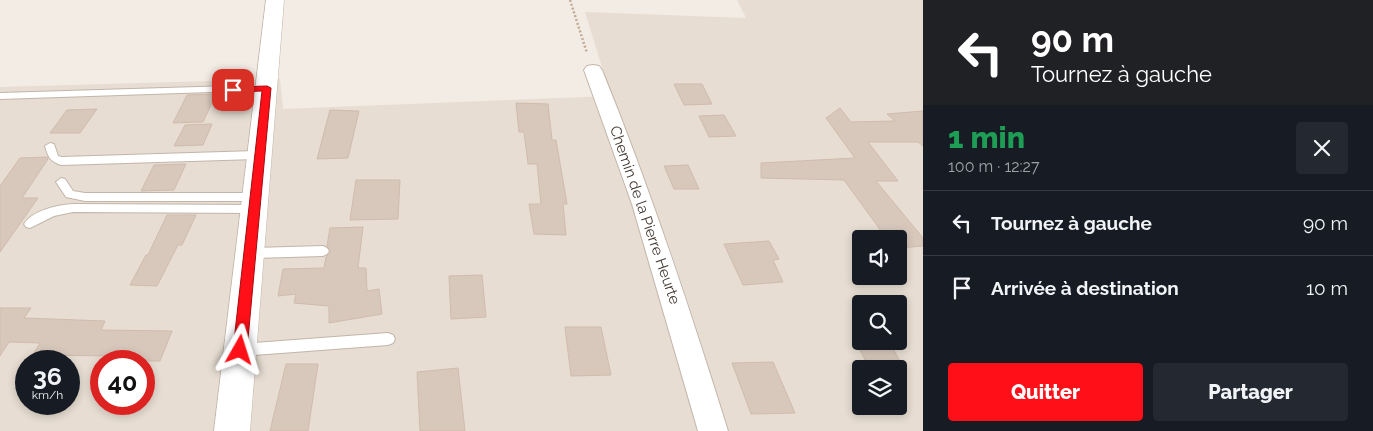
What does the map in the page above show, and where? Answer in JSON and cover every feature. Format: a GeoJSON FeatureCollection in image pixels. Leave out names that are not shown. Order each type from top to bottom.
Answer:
{"type":"FeatureCollection","features":[{"type":"Feature","properties":{"kind":"street"},"geometry":{"type":"LineString","coordinates":[[232,431],[275,0]]}},
{"type":"Feature","properties":{"kind":"street","name":"Chemin de la Pierre Heurte"},"geometry":{"type":"LineString","coordinates":[[593,70],[611,114],[657,244],[713,431]]}},
{"type":"Feature","properties":{"kind":"lane"},"geometry":{"type":"LineString","coordinates":[[0,96],[267,88]]}},
{"type":"Feature","properties":{"kind":"lane"},"geometry":{"type":"LineString","coordinates":[[50,146],[54,158],[61,161],[260,155]]}},
{"type":"Feature","properties":{"kind":"lane"},"geometry":{"type":"LineString","coordinates":[[61,182],[70,194],[85,197],[256,203]]}},
{"type":"Feature","properties":{"kind":"lane"},"geometry":{"type":"LineString","coordinates":[[30,224],[45,214],[59,209],[256,203]]}},
{"type":"Feature","properties":{"kind":"lane"},"geometry":{"type":"LineString","coordinates":[[250,253],[323,251]]}},
{"type":"Feature","properties":{"kind":"lane"},"geometry":{"type":"LineString","coordinates":[[240,350],[388,339]]}},
{"type":"Feature","properties":{"kind":"path"},"geometry":{"type":"LineString","coordinates":[[570,0],[593,70]]}},
{"type":"Feature","properties":{"kind":"shaded area"},"geometry":{"type":"Polygon","coordinates":[[[737,0],[923,0],[923,431],[0,431],[0,87],[280,79],[283,109],[611,96],[585,12],[746,18],[737,0]]]}},
{"type":"Feature","properties":{"kind":"building"},"geometry":{"type":"Polygon","coordinates":[[[674,84],[702,84],[712,104],[684,105],[674,84]]]}},
{"type":"Feature","properties":{"kind":"building"},"geometry":{"type":"Polygon","coordinates":[[[216,94],[203,122],[173,123],[187,95],[216,94]]]}},
{"type":"Feature","properties":{"kind":"building"},"geometry":{"type":"Polygon","coordinates":[[[516,103],[548,104],[552,140],[556,140],[567,204],[563,204],[566,235],[534,234],[529,204],[541,204],[537,164],[528,164],[524,132],[519,132],[516,103]]]}},
{"type":"Feature","properties":{"kind":"building"},"geometry":{"type":"Polygon","coordinates":[[[840,108],[851,122],[895,121],[887,114],[923,111],[923,146],[918,142],[868,142],[898,181],[876,181],[923,238],[923,246],[907,247],[907,230],[880,230],[844,180],[761,178],[761,163],[855,158],[826,118],[840,108]]]}},
{"type":"Feature","properties":{"kind":"building"},"geometry":{"type":"Polygon","coordinates":[[[97,109],[80,133],[50,133],[67,110],[97,109]]]}},
{"type":"Feature","properties":{"kind":"building"},"geometry":{"type":"Polygon","coordinates":[[[330,110],[359,111],[348,158],[317,159],[330,110]]]}},
{"type":"Feature","properties":{"kind":"building"},"geometry":{"type":"Polygon","coordinates":[[[724,115],[736,136],[709,137],[699,116],[724,115]]]}},
{"type":"Feature","properties":{"kind":"building"},"geometry":{"type":"Polygon","coordinates":[[[212,124],[203,145],[174,146],[185,125],[212,124]]]}},
{"type":"Feature","properties":{"kind":"building"},"geometry":{"type":"Polygon","coordinates":[[[47,157],[48,159],[22,198],[38,198],[0,252],[0,186],[20,158],[47,157]]]}},
{"type":"Feature","properties":{"kind":"building"},"geometry":{"type":"Polygon","coordinates":[[[186,164],[174,190],[141,191],[154,165],[186,164]]]}},
{"type":"Feature","properties":{"kind":"building"},"geometry":{"type":"Polygon","coordinates":[[[688,165],[699,189],[674,189],[664,166],[688,165]]]}},
{"type":"Feature","properties":{"kind":"building"},"geometry":{"type":"Polygon","coordinates":[[[356,180],[400,180],[398,219],[350,220],[356,180]]]}},
{"type":"Feature","properties":{"kind":"building"},"geometry":{"type":"Polygon","coordinates":[[[167,215],[196,215],[182,245],[178,245],[157,286],[130,285],[146,255],[148,255],[167,215]]]}},
{"type":"Feature","properties":{"kind":"building"},"geometry":{"type":"Polygon","coordinates":[[[363,227],[358,268],[366,268],[367,291],[379,289],[382,314],[329,323],[329,306],[294,303],[296,294],[278,296],[283,269],[324,268],[326,257],[331,252],[327,246],[330,228],[363,227]]]}},
{"type":"Feature","properties":{"kind":"building"},"geometry":{"type":"Polygon","coordinates":[[[769,241],[779,259],[773,260],[783,282],[743,285],[724,244],[769,241]]]}},
{"type":"Feature","properties":{"kind":"building"},"geometry":{"type":"Polygon","coordinates":[[[482,275],[486,317],[451,319],[449,276],[482,275]]]}},
{"type":"Feature","properties":{"kind":"building"},"geometry":{"type":"Polygon","coordinates":[[[0,308],[31,308],[24,318],[105,321],[101,330],[172,331],[160,361],[155,361],[155,350],[90,350],[90,356],[80,356],[80,350],[36,350],[40,343],[9,342],[0,356],[0,308]]]}},
{"type":"Feature","properties":{"kind":"building"},"geometry":{"type":"Polygon","coordinates":[[[565,327],[601,327],[611,375],[571,376],[565,327]]]}},
{"type":"Feature","properties":{"kind":"building"},"geometry":{"type":"Polygon","coordinates":[[[860,350],[894,350],[899,360],[865,360],[860,350]]]}},
{"type":"Feature","properties":{"kind":"building"},"geometry":{"type":"Polygon","coordinates":[[[773,362],[795,413],[751,414],[732,363],[773,362]]]}},
{"type":"Feature","properties":{"kind":"building"},"geometry":{"type":"Polygon","coordinates":[[[286,364],[318,364],[308,431],[270,431],[286,364]]]}},
{"type":"Feature","properties":{"kind":"building"},"geometry":{"type":"Polygon","coordinates":[[[458,368],[465,431],[420,431],[417,372],[458,368]]]}},
{"type":"Feature","properties":{"kind":"route"},"geometry":{"type":"LineString","coordinates":[[233,90],[267,88],[240,350]]}}]}
